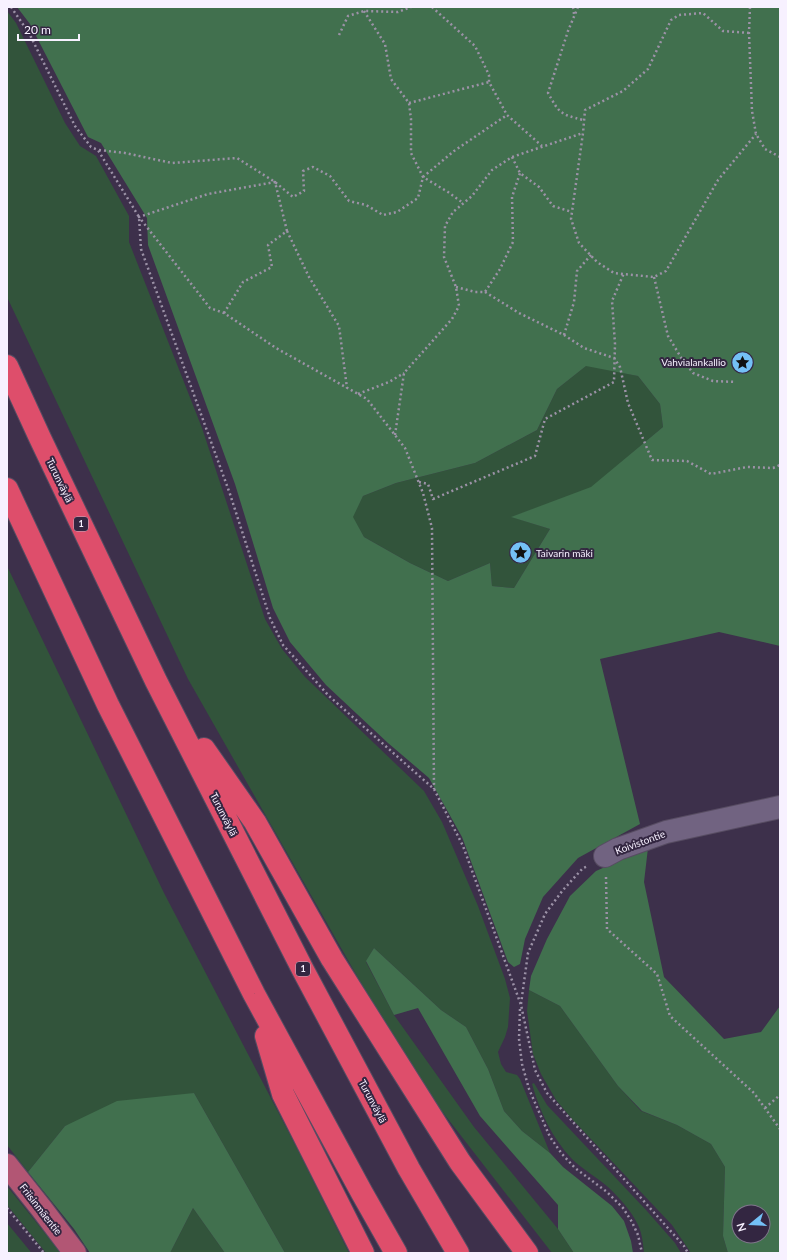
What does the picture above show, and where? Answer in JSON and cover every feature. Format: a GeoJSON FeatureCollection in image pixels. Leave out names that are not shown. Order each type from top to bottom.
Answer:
{"type":"FeatureCollection","features":[{"type":"Feature","properties":{"kind":"highway","name":"Turunväylä"},"geometry":{"type":"LineString","coordinates":[[7,366],[156,681],[303,970],[409,1168],[458,1253]]}},
{"type":"Feature","properties":{"kind":"highway"},"geometry":{"type":"LineString","coordinates":[[7,489],[108,705],[254,994],[396,1253]]}},
{"type":"Feature","properties":{"kind":"highway"},"geometry":{"type":"LineString","coordinates":[[156,681],[255,822],[332,959],[460,1162],[527,1253]]}},
{"type":"Feature","properties":{"kind":"highway"},"geometry":{"type":"LineString","coordinates":[[254,994],[283,1094],[363,1253]]}},
{"type":"Feature","properties":{"kind":"main road","name":"Friisinmäentie"},"geometry":{"type":"LineString","coordinates":[[7,1165],[75,1253]]}},
{"type":"Feature","properties":{"kind":"street","name":"Koivistontie"},"geometry":{"type":"LineString","coordinates":[[605,856],[618,849],[666,832],[780,807]]}},
{"type":"Feature","properties":{"kind":"path"},"geometry":{"type":"LineString","coordinates":[[11,7],[29,32],[75,126],[91,147],[98,150],[125,153],[172,163],[237,158],[275,182],[293,197],[304,191],[303,171],[313,167],[330,176],[349,201],[366,205],[383,215],[397,212],[418,198],[423,177],[454,151],[507,116]]}},
{"type":"Feature","properties":{"kind":"path"},"geometry":{"type":"LineString","coordinates":[[339,34],[348,16],[364,11],[398,12],[411,7]]}},
{"type":"Feature","properties":{"kind":"path"},"geometry":{"type":"LineString","coordinates":[[432,7],[475,46],[489,75],[489,82],[507,116],[543,146]]}},
{"type":"Feature","properties":{"kind":"path"},"geometry":{"type":"LineString","coordinates":[[573,7],[574,16]]}},
{"type":"Feature","properties":{"kind":"path"},"geometry":{"type":"LineString","coordinates":[[578,7],[565,38],[548,93],[557,108],[566,116],[583,120]]}},
{"type":"Feature","properties":{"kind":"path"},"geometry":{"type":"LineString","coordinates":[[750,7],[749,33],[752,111],[756,134],[765,149],[780,157]]}},
{"type":"Feature","properties":{"kind":"path"},"geometry":{"type":"LineString","coordinates":[[364,11],[385,44],[391,79],[410,103],[410,153],[423,177],[463,203]]}},
{"type":"Feature","properties":{"kind":"path"},"geometry":{"type":"LineString","coordinates":[[749,33],[723,31],[703,14],[679,15],[671,20],[648,69],[623,91],[585,110],[571,219],[579,243],[597,262],[614,272],[654,277],[666,271],[718,180],[756,134]]}},
{"type":"Feature","properties":{"kind":"path"},"geometry":{"type":"LineString","coordinates":[[410,103],[489,82]]}},
{"type":"Feature","properties":{"kind":"path"},"geometry":{"type":"LineString","coordinates":[[358,394],[388,382],[404,373],[452,319],[459,306],[456,287],[444,257],[445,226],[453,212],[472,196],[492,170],[512,156],[583,133]]}},
{"type":"Feature","properties":{"kind":"path"},"geometry":{"type":"LineString","coordinates":[[98,150],[140,217],[210,308],[224,313],[276,348],[367,399],[405,448],[423,493],[432,528],[434,790]]}},
{"type":"Feature","properties":{"kind":"path"},"geometry":{"type":"LineString","coordinates":[[512,156],[520,173],[539,187],[553,206],[572,212]]}},
{"type":"Feature","properties":{"kind":"path"},"geometry":{"type":"LineString","coordinates":[[485,292],[500,269],[513,242],[512,197],[520,173]]}},
{"type":"Feature","properties":{"kind":"path"},"geometry":{"type":"LineString","coordinates":[[140,217],[208,194],[275,182]]}},
{"type":"Feature","properties":{"kind":"path"},"geometry":{"type":"LineString","coordinates":[[275,182],[287,231],[308,277],[339,326],[348,388]]}},
{"type":"Feature","properties":{"kind":"path"},"geometry":{"type":"LineString","coordinates":[[140,217],[141,249],[230,494],[270,618],[283,645],[329,696],[434,790],[463,846],[521,1005],[535,1070],[547,1093],[684,1246],[688,1253]]}},
{"type":"Feature","properties":{"kind":"path"},"geometry":{"type":"LineString","coordinates":[[224,313],[242,282],[272,267],[268,245],[287,231]]}},
{"type":"Feature","properties":{"kind":"path"},"geometry":{"type":"LineString","coordinates":[[564,334],[574,302],[577,272],[591,256]]}},
{"type":"Feature","properties":{"kind":"path"},"geometry":{"type":"LineString","coordinates":[[419,482],[428,484],[433,498],[535,456],[545,419],[614,382],[615,344],[612,301],[624,274]]}},
{"type":"Feature","properties":{"kind":"path"},"geometry":{"type":"LineString","coordinates":[[654,277],[668,336],[682,359],[693,373],[714,381],[736,382]]}},
{"type":"Feature","properties":{"kind":"path"},"geometry":{"type":"LineString","coordinates":[[456,287],[475,292],[485,292],[519,313],[564,334],[584,348],[614,358],[620,367],[628,403],[652,460],[687,461],[712,474],[747,467],[773,468],[780,465]]}},
{"type":"Feature","properties":{"kind":"path"},"geometry":{"type":"LineString","coordinates":[[395,436],[404,373]]}},
{"type":"Feature","properties":{"kind":"path"},"geometry":{"type":"LineString","coordinates":[[605,856],[607,929],[656,974],[670,1016],[754,1093],[780,1129]]}},
{"type":"Feature","properties":{"kind":"path","name":"Koivistontie"},"geometry":{"type":"LineString","coordinates":[[605,856],[583,868],[563,890],[545,914],[528,953],[521,1005],[519,1039],[522,1064],[529,1089],[550,1137],[562,1154],[575,1168],[607,1192],[622,1208],[632,1222],[638,1235],[642,1253]]}},
{"type":"Feature","properties":{"kind":"path"},"geometry":{"type":"LineString","coordinates":[[765,1108],[780,1095]]}},
{"type":"Feature","properties":{"kind":"path"},"geometry":{"type":"LineString","coordinates":[[7,1208],[44,1253]]}},
{"type":"Feature","properties":{"kind":"green space"},"geometry":{"type":"Polygon","coordinates":[[[17,7],[780,7],[780,646],[719,632],[600,659],[640,824],[578,858],[543,897],[525,939],[520,964],[514,967],[508,962],[462,837],[429,778],[388,743],[326,685],[290,642],[273,608],[235,484],[148,245],[147,218],[101,143],[88,137],[30,24],[17,7]],[[586,366],[557,389],[537,430],[475,463],[396,483],[363,496],[353,517],[364,537],[410,563],[448,581],[490,563],[492,586],[514,588],[550,529],[511,517],[591,487],[663,427],[660,404],[638,376],[586,366]]]}},
{"type":"Feature","properties":{"kind":"green space"},"geometry":{"type":"Polygon","coordinates":[[[7,11],[16,23],[65,123],[80,146],[96,156],[129,216],[129,242],[202,428],[265,619],[282,649],[305,677],[424,791],[442,822],[478,906],[505,979],[510,998],[508,1027],[498,1052],[501,1064],[506,1072],[517,1075],[520,1079],[550,1153],[522,1131],[504,1111],[488,1069],[466,1027],[441,1010],[374,948],[366,962],[394,1015],[474,1127],[558,1229],[574,1253],[552,1253],[441,1110],[397,1044],[188,679],[7,297],[7,11]]]}},
{"type":"Feature","properties":{"kind":"green space"},"geometry":{"type":"Polygon","coordinates":[[[587,365],[638,376],[660,404],[663,427],[591,488],[512,517],[550,529],[514,588],[492,586],[490,563],[448,581],[410,563],[364,537],[352,517],[363,496],[396,483],[475,463],[537,430],[557,389],[587,365]]]}},
{"type":"Feature","properties":{"kind":"green space"},"geometry":{"type":"Polygon","coordinates":[[[7,566],[164,893],[300,1154],[349,1253],[285,1253],[194,1093],[65,1126],[28,1172],[7,1145],[7,566]]]}},
{"type":"Feature","properties":{"kind":"green space"},"geometry":{"type":"Polygon","coordinates":[[[648,848],[644,882],[664,977],[724,1039],[761,1032],[780,1006],[780,1253],[728,1253],[723,1236],[725,1167],[711,1144],[677,1125],[642,1111],[618,1086],[560,1006],[529,990],[531,976],[547,939],[570,896],[596,871],[648,848]]]}},
{"type":"Feature","properties":{"kind":"green space"},"geometry":{"type":"Polygon","coordinates":[[[374,948],[441,1010],[466,1027],[488,1069],[504,1111],[522,1131],[550,1153],[563,1167],[612,1206],[624,1221],[631,1241],[633,1253],[574,1253],[558,1229],[558,1205],[480,1116],[418,1008],[394,1015],[366,961],[374,948]]]}},
{"type":"Feature","properties":{"kind":"green space"},"geometry":{"type":"Polygon","coordinates":[[[529,990],[560,1006],[618,1086],[641,1111],[677,1125],[711,1144],[725,1167],[723,1236],[728,1253],[691,1253],[672,1225],[556,1100],[541,1074],[533,1054],[527,1011],[529,990]]]}},
{"type":"Feature","properties":{"kind":"green space"},"geometry":{"type":"Polygon","coordinates":[[[534,1083],[547,1105],[646,1210],[675,1243],[681,1253],[644,1253],[640,1230],[628,1209],[608,1187],[572,1159],[558,1142],[539,1105],[532,1084],[534,1083]]]}},
{"type":"Feature","properties":{"kind":"green space"},"geometry":{"type":"Polygon","coordinates":[[[194,1093],[285,1253],[225,1253],[193,1208],[170,1253],[90,1253],[74,1229],[28,1172],[65,1126],[117,1101],[194,1093]]]}},
{"type":"Feature","properties":{"kind":"green space"},"geometry":{"type":"Polygon","coordinates":[[[7,1186],[61,1253],[46,1253],[7,1205],[7,1186]]]}},
{"type":"Feature","properties":{"kind":"green space"},"geometry":{"type":"Polygon","coordinates":[[[193,1208],[225,1253],[170,1253],[193,1208]]]}},
{"type":"Feature","properties":{"kind":"green space"},"geometry":{"type":"Polygon","coordinates":[[[7,1223],[30,1251],[31,1253],[7,1253],[7,1223]]]}},
{"type":"Feature","properties":{"kind":"place","name":"Vahvialankallio"},"geometry":{"type":"Point","coordinates":[742,362]}},
{"type":"Feature","properties":{"kind":"place","name":"Taivarin mäki"},"geometry":{"type":"Point","coordinates":[521,553]}}]}
